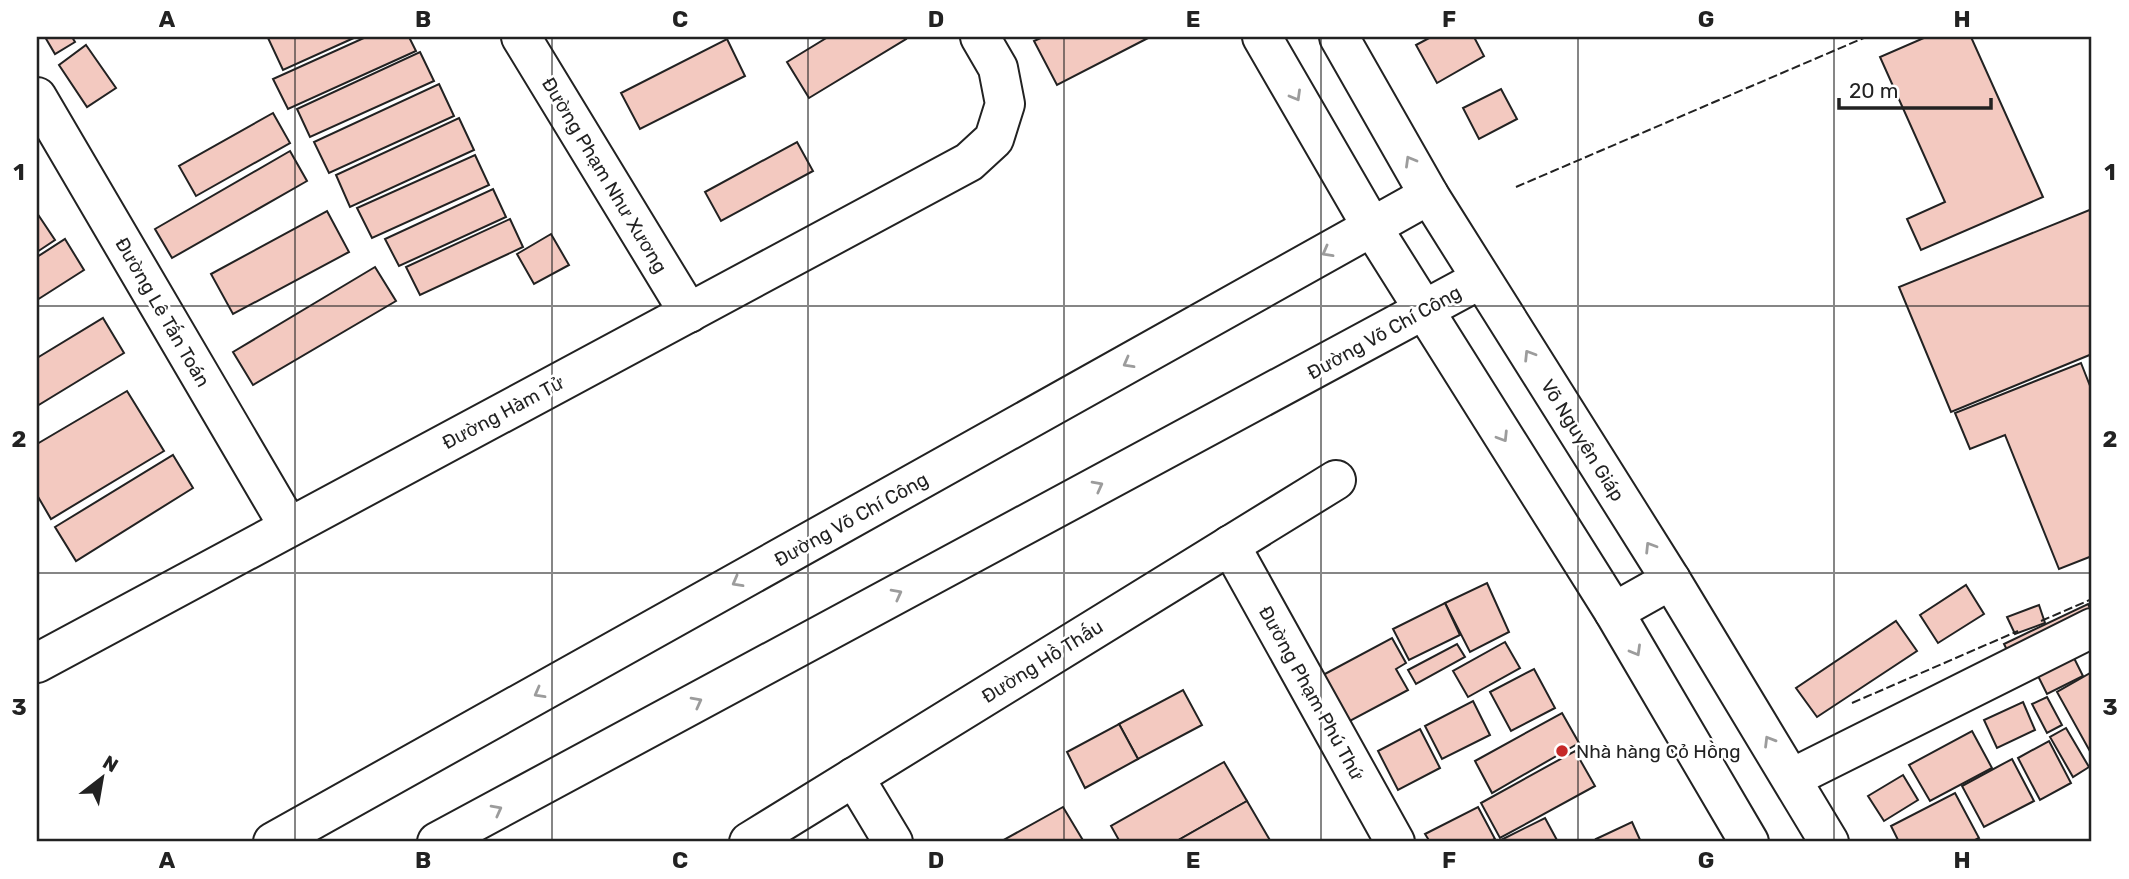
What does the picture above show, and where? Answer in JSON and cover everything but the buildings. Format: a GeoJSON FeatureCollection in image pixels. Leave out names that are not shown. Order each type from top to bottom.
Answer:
{"type":"FeatureCollection","features":[{"type":"Feature","properties":{"kind":"main road","name":"Đường Phạm Như Xương"},"geometry":{"type":"LineString","coordinates":[[521,37],[689,313]]}},
{"type":"Feature","properties":{"kind":"main road","name":"Đường Hàm Tử"},"geometry":{"type":"LineString","coordinates":[[37,663],[969,162],[994,139],[1005,104],[998,68],[980,37]]}},
{"type":"Feature","properties":{"kind":"main road"},"geometry":{"type":"LineString","coordinates":[[1262,37],[1372,227],[1614,612],[1749,842]]}},
{"type":"Feature","properties":{"kind":"main road","name":"Võ Nguyên Giáp"},"geometry":{"type":"LineString","coordinates":[[1339,37],[1480,279],[1671,580],[1829,842]]}},
{"type":"Feature","properties":{"kind":"main road","name":"Đường Lê Tấn Toán"},"geometry":{"type":"LineString","coordinates":[[37,97],[289,527]]}},
{"type":"Feature","properties":{"kind":"main road","name":"Đường Võ Chí Công"},"geometry":{"type":"LineString","coordinates":[[272,842],[1429,195]]}},
{"type":"Feature","properties":{"kind":"main road","name":"Đường Võ Chí Công"},"geometry":{"type":"LineString","coordinates":[[437,842],[1480,279]]}},
{"type":"Feature","properties":{"kind":"main road","name":"Đường Hồ Thấu"},"geometry":{"type":"LineString","coordinates":[[749,842],[1336,480]]}},
{"type":"Feature","properties":{"kind":"main road","name":"Đường Phạm Phú Thứ"},"geometry":{"type":"LineString","coordinates":[[1230,545],[1395,842]]}},
{"type":"Feature","properties":{"kind":"main road"},"geometry":{"type":"LineString","coordinates":[[1614,612],[1671,580]]}},
{"type":"Feature","properties":{"kind":"main road"},"geometry":{"type":"LineString","coordinates":[[1792,778],[2092,628]]}},
{"type":"Feature","properties":{"kind":"main road"},"geometry":{"type":"LineString","coordinates":[[854,777],[892,842]]}},
{"type":"Feature","properties":{"kind":"fence"},"geometry":{"type":"LineString","coordinates":[[1516,187],[1866,37]]}},
{"type":"Feature","properties":{"kind":"fence"},"geometry":{"type":"LineString","coordinates":[[2041,621],[2092,599]]}},
{"type":"Feature","properties":{"kind":"fence"},"geometry":{"type":"LineString","coordinates":[[1852,703],[2018,631]]}},
{"type":"Feature","properties":{"kind":"place","name":"Nhà hàng Cỏ Hồng"},"geometry":{"type":"Point","coordinates":[1562,751]}}]}
